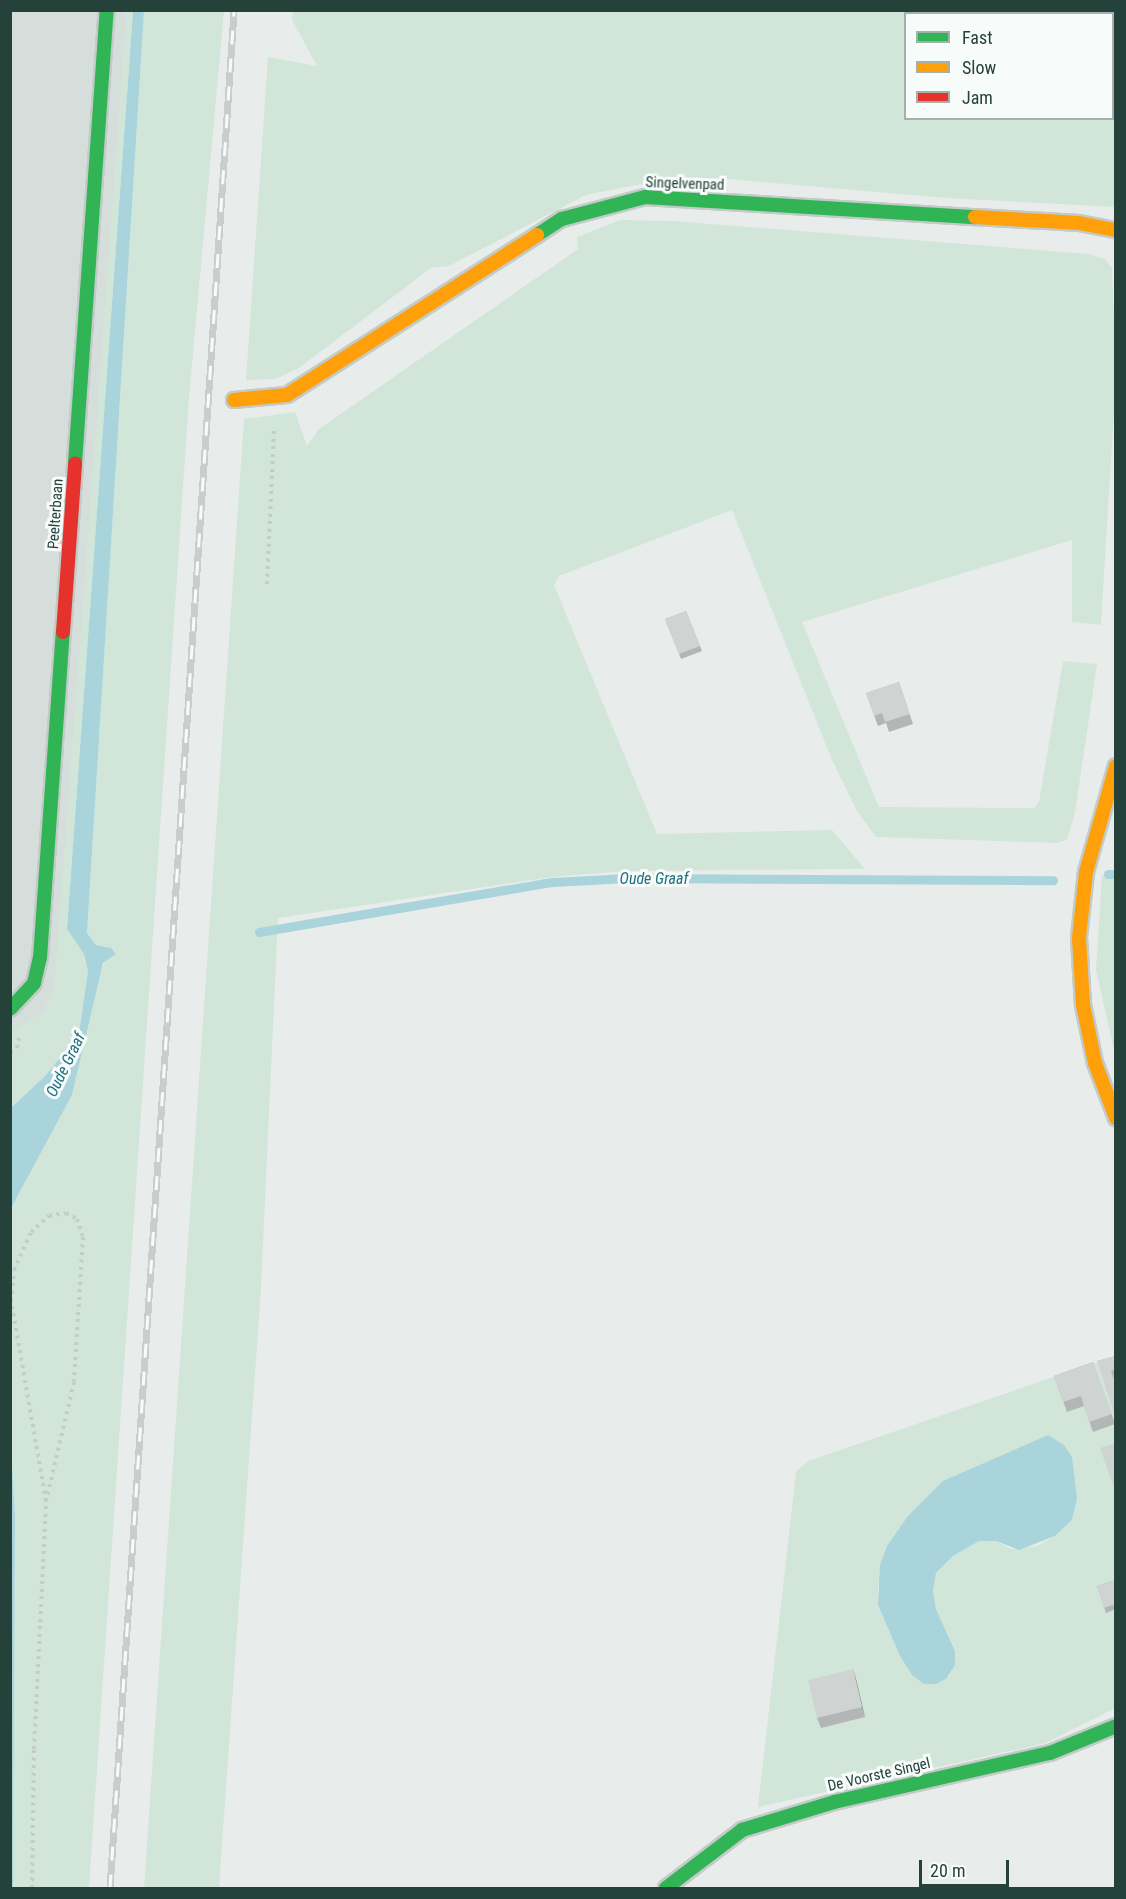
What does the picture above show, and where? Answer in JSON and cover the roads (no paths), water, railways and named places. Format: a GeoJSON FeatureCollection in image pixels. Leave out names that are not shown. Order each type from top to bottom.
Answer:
{"type":"FeatureCollection","features":[{"type":"Feature","properties":{"kind":"street","name":"Peelterbaan"},"geometry":{"type":"LineString","coordinates":[[10,1009],[34,983],[40,957],[107,10]]}},
{"type":"Feature","properties":{"kind":"street","name":"Singelvenpad"},"geometry":{"type":"LineString","coordinates":[[234,400],[276,398],[305,386],[562,219],[645,197],[1079,223],[1116,230]]}},
{"type":"Feature","properties":{"kind":"street"},"geometry":{"type":"LineString","coordinates":[[1116,766],[1086,872],[1079,938],[1087,1024],[1095,1063],[1116,1118]]}},
{"type":"Feature","properties":{"kind":"street","name":"De Voorste Singel"},"geometry":{"type":"LineString","coordinates":[[666,1888],[742,1830],[834,1802],[1050,1753],[1116,1726]]}},
{"type":"Feature","properties":{"kind":"water"},"geometry":{"type":"Polygon","coordinates":[[[133,11],[144,11],[87,933],[96,945],[111,948],[116,954],[103,963],[72,1095],[11,1208],[11,1108],[45,1076],[79,1034],[88,971],[84,954],[67,929],[133,11]]]}},
{"type":"Feature","properties":{"kind":"water"},"geometry":{"type":"Polygon","coordinates":[[[10,1431],[15,1516],[13,1888],[10,1888],[10,1431]]]}},
{"type":"Feature","properties":{"kind":"water"},"geometry":{"type":"Polygon","coordinates":[[[1048,1435],[1064,1445],[1072,1457],[1077,1499],[1072,1520],[1055,1536],[1019,1550],[996,1541],[979,1541],[953,1556],[936,1573],[933,1591],[936,1609],[955,1651],[955,1665],[947,1678],[936,1684],[924,1684],[912,1675],[900,1656],[878,1605],[880,1565],[887,1546],[908,1516],[943,1481],[1048,1435]]]}},
{"type":"Feature","properties":{"kind":"waterway","name":"Oude Graaf"},"geometry":{"type":"LineString","coordinates":[[1108,874],[1116,874]]}},
{"type":"Feature","properties":{"kind":"waterway","name":"Oude Graaf"},"geometry":{"type":"LineString","coordinates":[[259,932],[553,882],[628,878],[1053,880]]}},
{"type":"Feature","properties":{"kind":"railway"},"geometry":{"type":"LineString","coordinates":[[110,1888],[234,10]]}}]}
